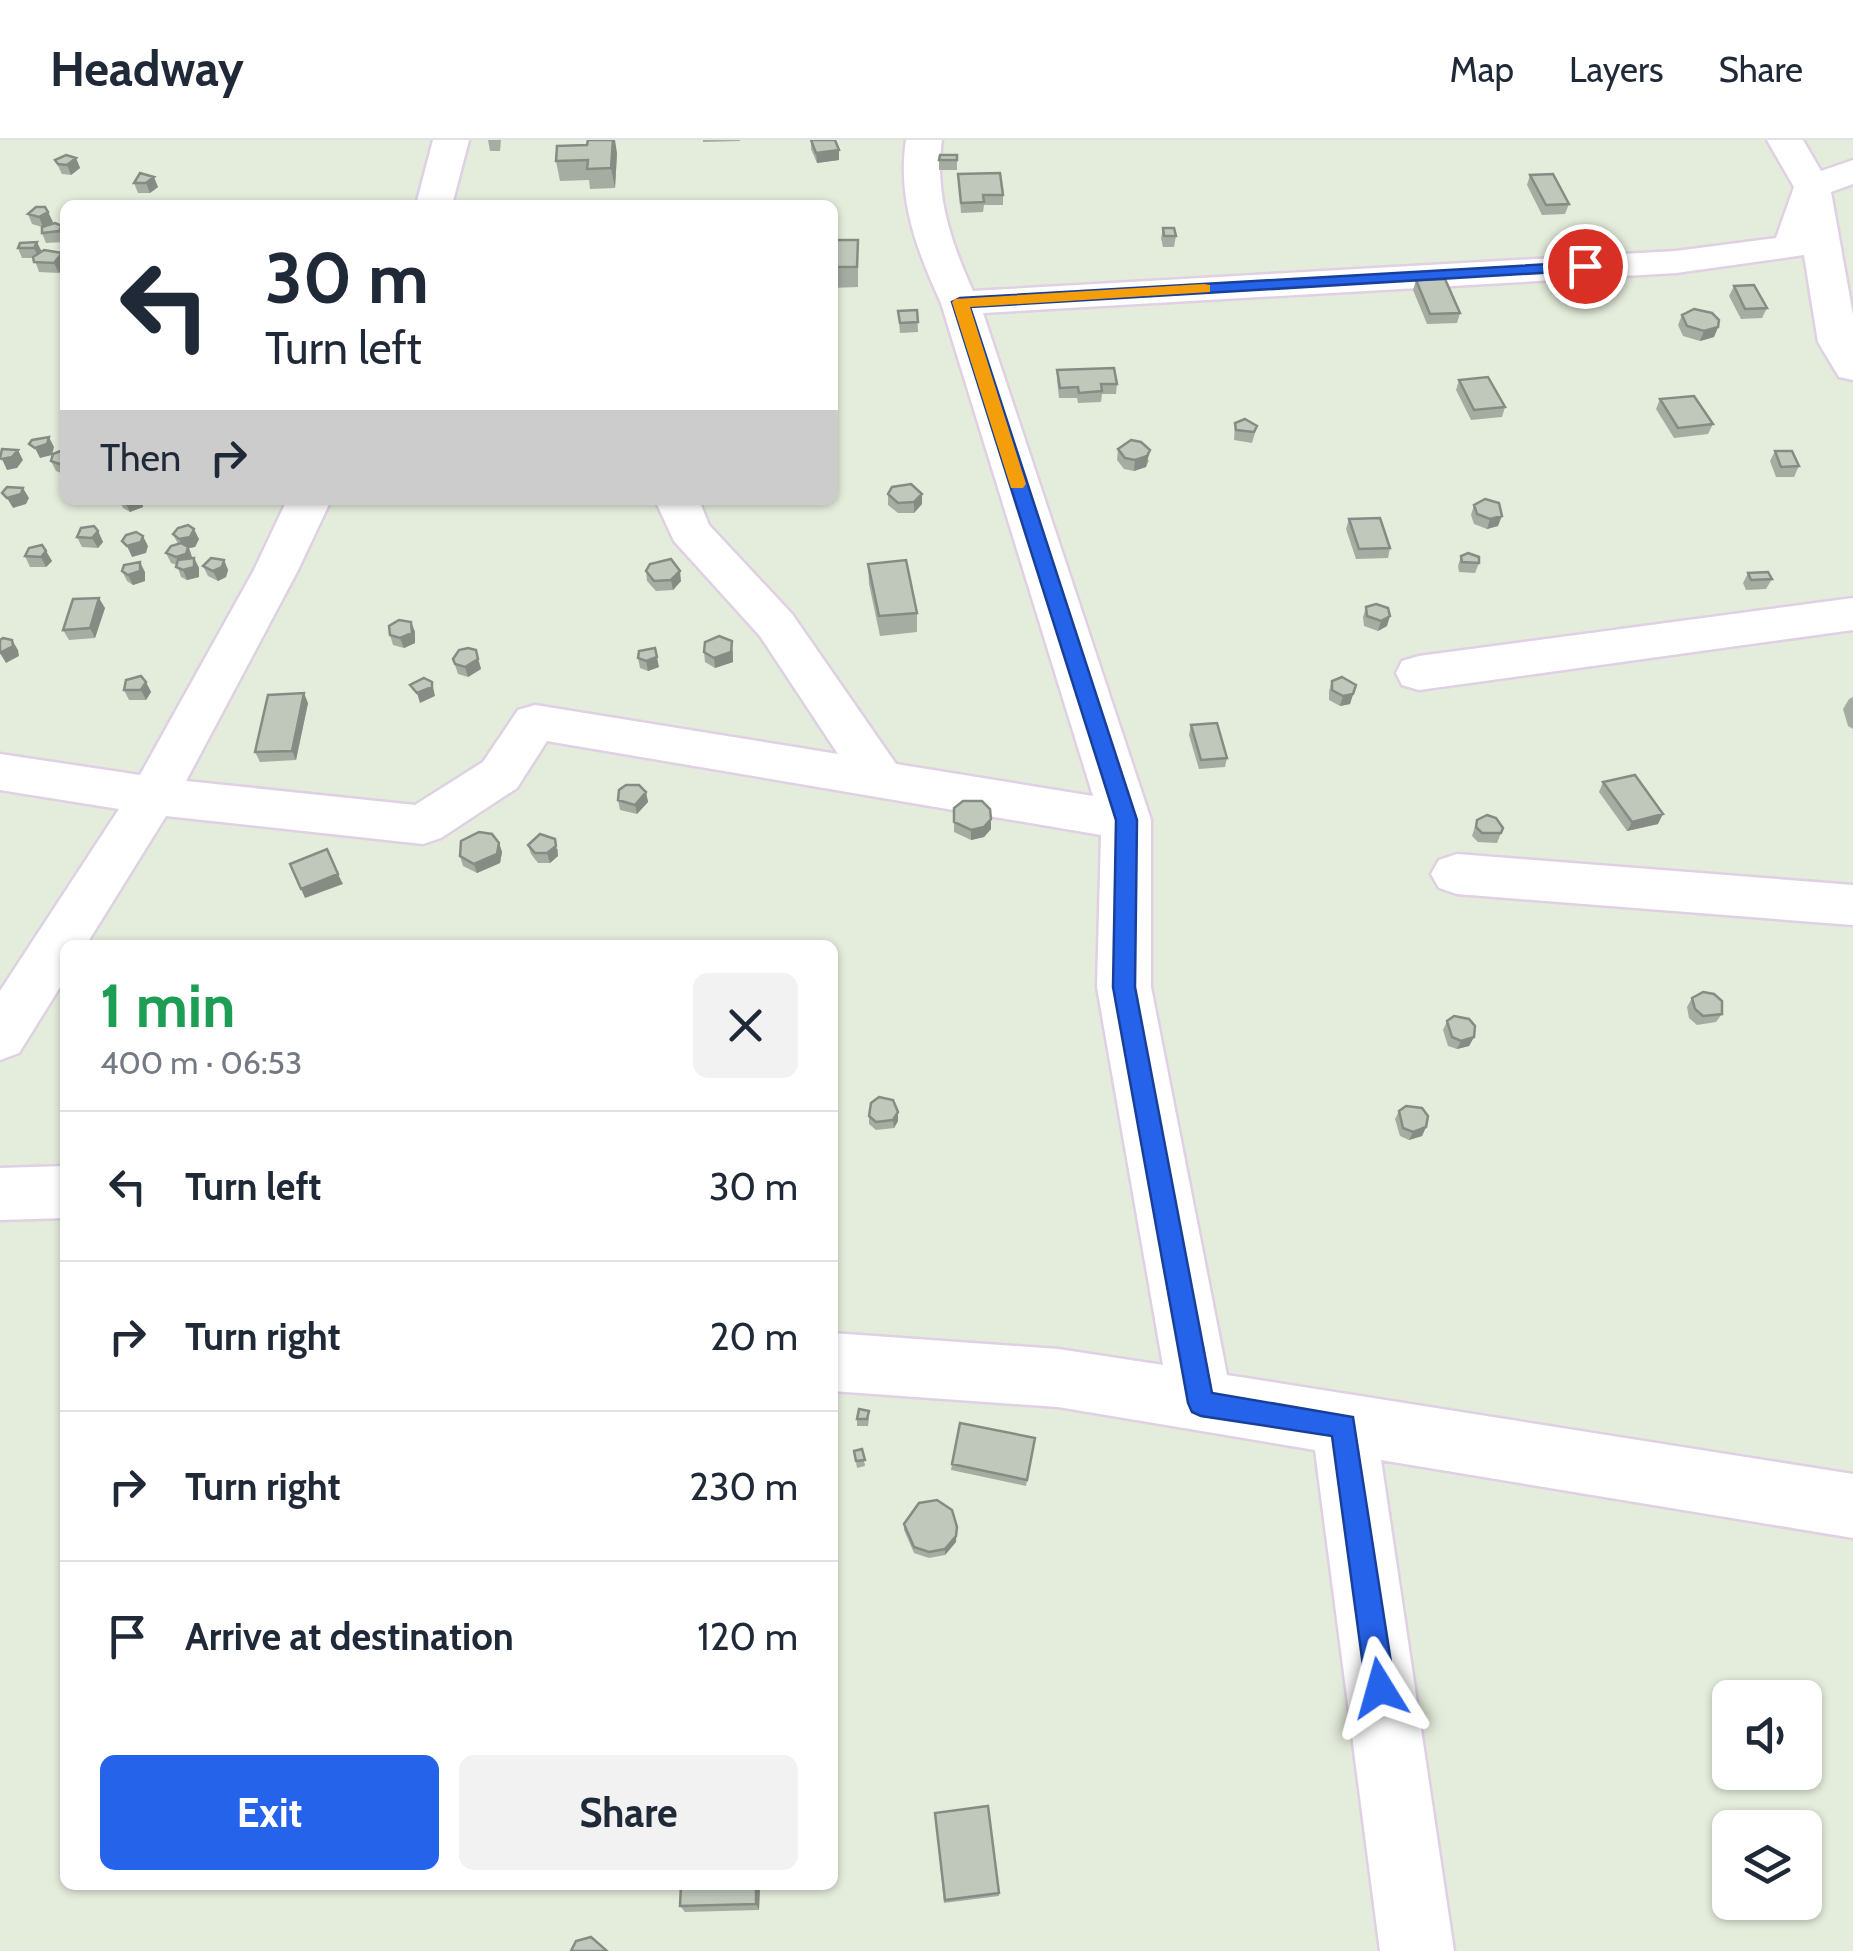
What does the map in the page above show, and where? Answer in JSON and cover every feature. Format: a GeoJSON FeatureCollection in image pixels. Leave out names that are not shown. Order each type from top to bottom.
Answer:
{"type":"FeatureCollection","features":[{"type":"Feature","properties":{"kind":"street"},"geometry":{"type":"LineString","coordinates":[[435,200],[452,140]]}},
{"type":"Feature","properties":{"kind":"street"},"geometry":{"type":"LineString","coordinates":[[924,140],[918,166],[940,262],[960,302],[1126,820],[1124,987],[1201,1403]]}},
{"type":"Feature","properties":{"kind":"street"},"geometry":{"type":"LineString","coordinates":[[1785,140],[1812,187],[1838,342],[1853,368]]}},
{"type":"Feature","properties":{"kind":"street"},"geometry":{"type":"LineString","coordinates":[[960,302],[1676,262],[1791,247],[1812,187],[1853,171]]}},
{"type":"Feature","properties":{"kind":"street"},"geometry":{"type":"LineString","coordinates":[[62,940],[153,796],[276,570],[307,505]]}},
{"type":"Feature","properties":{"kind":"street"},"geometry":{"type":"LineString","coordinates":[[680,505],[689,531],[776,625],[882,782]]}},
{"type":"Feature","properties":{"kind":"street"},"geometry":{"type":"LineString","coordinates":[[1419,673],[1853,614]]}},
{"type":"Feature","properties":{"kind":"street"},"geometry":{"type":"LineString","coordinates":[[0,772],[153,796],[423,825],[500,775],[535,722],[1126,820]]}},
{"type":"Feature","properties":{"kind":"street"},"geometry":{"type":"LineString","coordinates":[[1457,874],[1853,905]]}},
{"type":"Feature","properties":{"kind":"street"},"geometry":{"type":"LineString","coordinates":[[0,1037],[60,942]]}},
{"type":"Feature","properties":{"kind":"street"},"geometry":{"type":"LineString","coordinates":[[0,1194],[60,1192]]}},
{"type":"Feature","properties":{"kind":"street"},"geometry":{"type":"LineString","coordinates":[[838,1362],[1058,1378],[1853,1506]]}},
{"type":"Feature","properties":{"kind":"street"},"geometry":{"type":"LineString","coordinates":[[1344,1426],[1416,1951]]}},
{"type":"Feature","properties":{"kind":"building"},"geometry":{"type":"Polygon","coordinates":[[[588,140],[613,140],[611,168],[587,169],[588,160],[556,161],[557,146],[587,145],[588,140]]]}},
{"type":"Feature","properties":{"kind":"building"},"geometry":{"type":"Polygon","coordinates":[[[811,140],[835,140],[839,150],[816,153],[811,140]]]}},
{"type":"Feature","properties":{"kind":"building"},"geometry":{"type":"Polygon","coordinates":[[[66,155],[76,158],[67,165],[55,160],[66,155]]]}},
{"type":"Feature","properties":{"kind":"building"},"geometry":{"type":"Polygon","coordinates":[[[940,155],[957,155],[957,160],[939,160],[940,155]]]}},
{"type":"Feature","properties":{"kind":"building"},"geometry":{"type":"Polygon","coordinates":[[[140,173],[154,177],[146,183],[134,183],[140,173]]]}},
{"type":"Feature","properties":{"kind":"building"},"geometry":{"type":"Polygon","coordinates":[[[1000,173],[1003,195],[983,195],[984,202],[961,203],[958,174],[1000,173]]]}},
{"type":"Feature","properties":{"kind":"building"},"geometry":{"type":"Polygon","coordinates":[[[1553,174],[1569,204],[1546,205],[1530,175],[1553,174]]]}},
{"type":"Feature","properties":{"kind":"building"},"geometry":{"type":"Polygon","coordinates":[[[36,207],[45,207],[48,212],[39,217],[28,214],[36,207]]]}},
{"type":"Feature","properties":{"kind":"building"},"geometry":{"type":"Polygon","coordinates":[[[55,223],[60,229],[42,233],[42,227],[55,223]]]}},
{"type":"Feature","properties":{"kind":"building"},"geometry":{"type":"Polygon","coordinates":[[[1163,228],[1174,228],[1176,236],[1164,236],[1163,228]]]}},
{"type":"Feature","properties":{"kind":"building"},"geometry":{"type":"Polygon","coordinates":[[[838,240],[858,240],[857,267],[838,267],[838,240]]]}},
{"type":"Feature","properties":{"kind":"building"},"geometry":{"type":"Polygon","coordinates":[[[37,242],[34,248],[18,248],[20,243],[37,242]]]}},
{"type":"Feature","properties":{"kind":"building"},"geometry":{"type":"Polygon","coordinates":[[[44,250],[60,253],[54,263],[34,262],[33,257],[44,250]]]}},
{"type":"Feature","properties":{"kind":"building"},"geometry":{"type":"Polygon","coordinates":[[[1445,279],[1460,313],[1430,314],[1416,280],[1445,279]]]}},
{"type":"Feature","properties":{"kind":"building"},"geometry":{"type":"Polygon","coordinates":[[[1754,285],[1767,308],[1745,309],[1734,286],[1754,285]]]}},
{"type":"Feature","properties":{"kind":"building"},"geometry":{"type":"Polygon","coordinates":[[[1694,309],[1712,313],[1719,320],[1718,327],[1704,331],[1687,326],[1682,315],[1694,309]]]}},
{"type":"Feature","properties":{"kind":"building"},"geometry":{"type":"Polygon","coordinates":[[[917,310],[918,322],[900,323],[898,311],[917,310]]]}},
{"type":"Feature","properties":{"kind":"building"},"geometry":{"type":"Polygon","coordinates":[[[1114,368],[1117,384],[1101,384],[1102,391],[1079,393],[1078,387],[1060,388],[1057,370],[1114,368]]]}},
{"type":"Feature","properties":{"kind":"building"},"geometry":{"type":"Polygon","coordinates":[[[1488,377],[1505,407],[1474,410],[1459,380],[1488,377]]]}},
{"type":"Feature","properties":{"kind":"building"},"geometry":{"type":"Polygon","coordinates":[[[1694,396],[1713,424],[1678,428],[1660,399],[1694,396]]]}},
{"type":"Feature","properties":{"kind":"building"},"geometry":{"type":"Polygon","coordinates":[[[1245,419],[1257,426],[1254,432],[1236,430],[1235,423],[1245,419]]]}},
{"type":"Feature","properties":{"kind":"building"},"geometry":{"type":"Polygon","coordinates":[[[49,437],[47,444],[35,448],[29,444],[32,440],[49,437]]]}},
{"type":"Feature","properties":{"kind":"building"},"geometry":{"type":"Polygon","coordinates":[[[1131,440],[1150,450],[1147,456],[1125,458],[1118,449],[1131,440]]]}},
{"type":"Feature","properties":{"kind":"building"},"geometry":{"type":"Polygon","coordinates":[[[2,449],[18,450],[12,457],[2,459],[2,449]]]}},
{"type":"Feature","properties":{"kind":"building"},"geometry":{"type":"Polygon","coordinates":[[[1775,451],[1792,451],[1799,466],[1781,467],[1775,451]]]}},
{"type":"Feature","properties":{"kind":"building"},"geometry":{"type":"Polygon","coordinates":[[[60,452],[60,464],[51,461],[53,454],[60,452]]]}},
{"type":"Feature","properties":{"kind":"building"},"geometry":{"type":"Polygon","coordinates":[[[911,484],[922,494],[914,502],[898,503],[888,494],[892,487],[911,484]]]}},
{"type":"Feature","properties":{"kind":"building"},"geometry":{"type":"Polygon","coordinates":[[[7,487],[23,488],[21,494],[7,498],[2,493],[7,487]]]}},
{"type":"Feature","properties":{"kind":"building"},"geometry":{"type":"Polygon","coordinates":[[[1485,499],[1499,503],[1502,516],[1490,519],[1477,514],[1474,505],[1485,499]]]}},
{"type":"Feature","properties":{"kind":"building"},"geometry":{"type":"Polygon","coordinates":[[[1380,518],[1390,548],[1359,549],[1349,519],[1380,518]]]}},
{"type":"Feature","properties":{"kind":"building"},"geometry":{"type":"Polygon","coordinates":[[[188,525],[194,529],[190,537],[179,539],[173,534],[178,528],[188,525]]]}},
{"type":"Feature","properties":{"kind":"building"},"geometry":{"type":"Polygon","coordinates":[[[94,526],[98,531],[92,538],[77,537],[81,528],[94,526]]]}},
{"type":"Feature","properties":{"kind":"building"},"geometry":{"type":"Polygon","coordinates":[[[136,532],[143,536],[141,542],[127,546],[122,541],[126,535],[136,532]]]}},
{"type":"Feature","properties":{"kind":"building"},"geometry":{"type":"Polygon","coordinates":[[[181,543],[188,547],[186,554],[176,557],[166,553],[171,546],[181,543]]]}},
{"type":"Feature","properties":{"kind":"building"},"geometry":{"type":"Polygon","coordinates":[[[42,545],[46,551],[41,557],[25,556],[29,548],[42,545]]]}},
{"type":"Feature","properties":{"kind":"building"},"geometry":{"type":"Polygon","coordinates":[[[1468,553],[1479,557],[1479,563],[1462,562],[1461,556],[1468,553]]]}},
{"type":"Feature","properties":{"kind":"building"},"geometry":{"type":"Polygon","coordinates":[[[194,558],[194,567],[176,567],[178,560],[194,558]]]}},
{"type":"Feature","properties":{"kind":"building"},"geometry":{"type":"Polygon","coordinates":[[[211,558],[224,560],[222,567],[213,571],[203,566],[211,558]]]}},
{"type":"Feature","properties":{"kind":"building"},"geometry":{"type":"Polygon","coordinates":[[[671,559],[680,571],[671,580],[654,581],[646,571],[650,564],[671,559]]]}},
{"type":"Feature","properties":{"kind":"building"},"geometry":{"type":"Polygon","coordinates":[[[906,560],[917,613],[879,616],[868,564],[906,560]]]}},
{"type":"Feature","properties":{"kind":"building"},"geometry":{"type":"Polygon","coordinates":[[[140,562],[140,571],[128,575],[122,571],[124,565],[140,562]]]}},
{"type":"Feature","properties":{"kind":"building"},"geometry":{"type":"Polygon","coordinates":[[[1768,572],[1772,579],[1751,580],[1748,573],[1768,572]]]}},
{"type":"Feature","properties":{"kind":"building"},"geometry":{"type":"Polygon","coordinates":[[[99,598],[90,628],[63,630],[73,599],[99,598]]]}},
{"type":"Feature","properties":{"kind":"building"},"geometry":{"type":"Polygon","coordinates":[[[1376,604],[1388,608],[1390,616],[1381,621],[1367,616],[1366,607],[1376,604]]]}},
{"type":"Feature","properties":{"kind":"building"},"geometry":{"type":"Polygon","coordinates":[[[399,620],[411,622],[412,633],[400,638],[390,635],[389,626],[399,620]]]}},
{"type":"Feature","properties":{"kind":"building"},"geometry":{"type":"Polygon","coordinates":[[[719,636],[732,641],[731,652],[714,658],[704,652],[705,642],[719,636]]]}},
{"type":"Feature","properties":{"kind":"building"},"geometry":{"type":"Polygon","coordinates":[[[0,640],[12,640],[13,646],[0,653],[0,640]]]}},
{"type":"Feature","properties":{"kind":"building"},"geometry":{"type":"Polygon","coordinates":[[[655,648],[657,657],[646,661],[638,658],[639,651],[655,648]]]}},
{"type":"Feature","properties":{"kind":"building"},"geometry":{"type":"Polygon","coordinates":[[[459,650],[476,650],[478,659],[465,667],[455,664],[453,659],[459,650]]]}},
{"type":"Feature","properties":{"kind":"building"},"geometry":{"type":"Polygon","coordinates":[[[141,676],[146,682],[141,690],[124,690],[126,680],[141,676]]]}},
{"type":"Feature","properties":{"kind":"building"},"geometry":{"type":"Polygon","coordinates":[[[1342,677],[1356,685],[1353,694],[1343,696],[1332,690],[1332,681],[1342,677]]]}},
{"type":"Feature","properties":{"kind":"building"},"geometry":{"type":"Polygon","coordinates":[[[424,678],[432,682],[432,687],[417,693],[410,685],[424,678]]]}},
{"type":"Feature","properties":{"kind":"building"},"geometry":{"type":"Polygon","coordinates":[[[304,693],[292,751],[255,752],[268,695],[304,693]]]}},
{"type":"Feature","properties":{"kind":"building"},"geometry":{"type":"Polygon","coordinates":[[[1217,723],[1227,758],[1201,760],[1191,725],[1217,723]]]}},
{"type":"Feature","properties":{"kind":"building"},"geometry":{"type":"Polygon","coordinates":[[[1635,775],[1663,814],[1632,822],[1603,782],[1635,775]]]}},
{"type":"Feature","properties":{"kind":"building"},"geometry":{"type":"Polygon","coordinates":[[[626,785],[639,785],[646,792],[635,805],[618,800],[619,790],[626,785]]]}},
{"type":"Feature","properties":{"kind":"building"},"geometry":{"type":"Polygon","coordinates":[[[963,801],[982,801],[990,809],[991,819],[984,827],[971,830],[954,822],[954,808],[963,801]]]}},
{"type":"Feature","properties":{"kind":"building"},"geometry":{"type":"Polygon","coordinates":[[[1487,815],[1496,818],[1503,828],[1501,833],[1482,833],[1476,827],[1477,820],[1487,815]]]}},
{"type":"Feature","properties":{"kind":"building"},"geometry":{"type":"Polygon","coordinates":[[[479,832],[492,834],[499,843],[497,854],[474,864],[460,856],[461,841],[479,832]]]}},
{"type":"Feature","properties":{"kind":"building"},"geometry":{"type":"Polygon","coordinates":[[[540,834],[555,839],[556,846],[547,853],[535,853],[528,845],[540,834]]]}},
{"type":"Feature","properties":{"kind":"building"},"geometry":{"type":"Polygon","coordinates":[[[327,849],[338,874],[301,889],[290,864],[327,849]]]}},
{"type":"Feature","properties":{"kind":"building"},"geometry":{"type":"Polygon","coordinates":[[[1703,992],[1722,1001],[1722,1014],[1703,1016],[1695,1009],[1692,998],[1703,992]]]}},
{"type":"Feature","properties":{"kind":"building"},"geometry":{"type":"Polygon","coordinates":[[[1454,1016],[1469,1019],[1475,1026],[1474,1037],[1461,1041],[1452,1037],[1447,1021],[1454,1016]]]}},
{"type":"Feature","properties":{"kind":"building"},"geometry":{"type":"Polygon","coordinates":[[[879,1097],[893,1100],[898,1112],[893,1120],[876,1122],[869,1116],[871,1103],[879,1097]]]}},
{"type":"Feature","properties":{"kind":"building"},"geometry":{"type":"Polygon","coordinates":[[[1406,1106],[1422,1108],[1428,1116],[1426,1127],[1413,1132],[1403,1128],[1399,1111],[1406,1106]]]}},
{"type":"Feature","properties":{"kind":"building"},"geometry":{"type":"Polygon","coordinates":[[[859,1409],[869,1411],[867,1419],[857,1419],[859,1409]]]}},
{"type":"Feature","properties":{"kind":"building"},"geometry":{"type":"Polygon","coordinates":[[[960,1423],[1035,1438],[1027,1480],[952,1464],[960,1423]]]}},
{"type":"Feature","properties":{"kind":"building"},"geometry":{"type":"Polygon","coordinates":[[[862,1449],[865,1460],[856,1461],[854,1451],[862,1449]]]}},
{"type":"Feature","properties":{"kind":"building"},"geometry":{"type":"Polygon","coordinates":[[[937,1500],[952,1510],[956,1536],[945,1549],[929,1552],[914,1547],[904,1524],[919,1503],[937,1500]]]}},
{"type":"Feature","properties":{"kind":"building"},"geometry":{"type":"Polygon","coordinates":[[[988,1806],[999,1893],[945,1900],[935,1813],[988,1806]]]}},
{"type":"Feature","properties":{"kind":"building"},"geometry":{"type":"Polygon","coordinates":[[[681,1890],[756,1890],[756,1904],[680,1906],[681,1890]]]}},
{"type":"Feature","properties":{"kind":"building"},"geometry":{"type":"Polygon","coordinates":[[[591,1937],[607,1951],[571,1951],[576,1941],[591,1937]]]}},
{"type":"Feature","properties":{"kind":"slow traffic"},"geometry":{"type":"LineString","coordinates":[[1017,484],[960,302],[1204,288]]}},
{"type":"Feature","properties":{"kind":"route"},"geometry":{"type":"LineString","coordinates":[[1380,1688],[1344,1426],[1201,1403],[1124,987],[1126,820],[960,302],[1585,266]]}}]}
